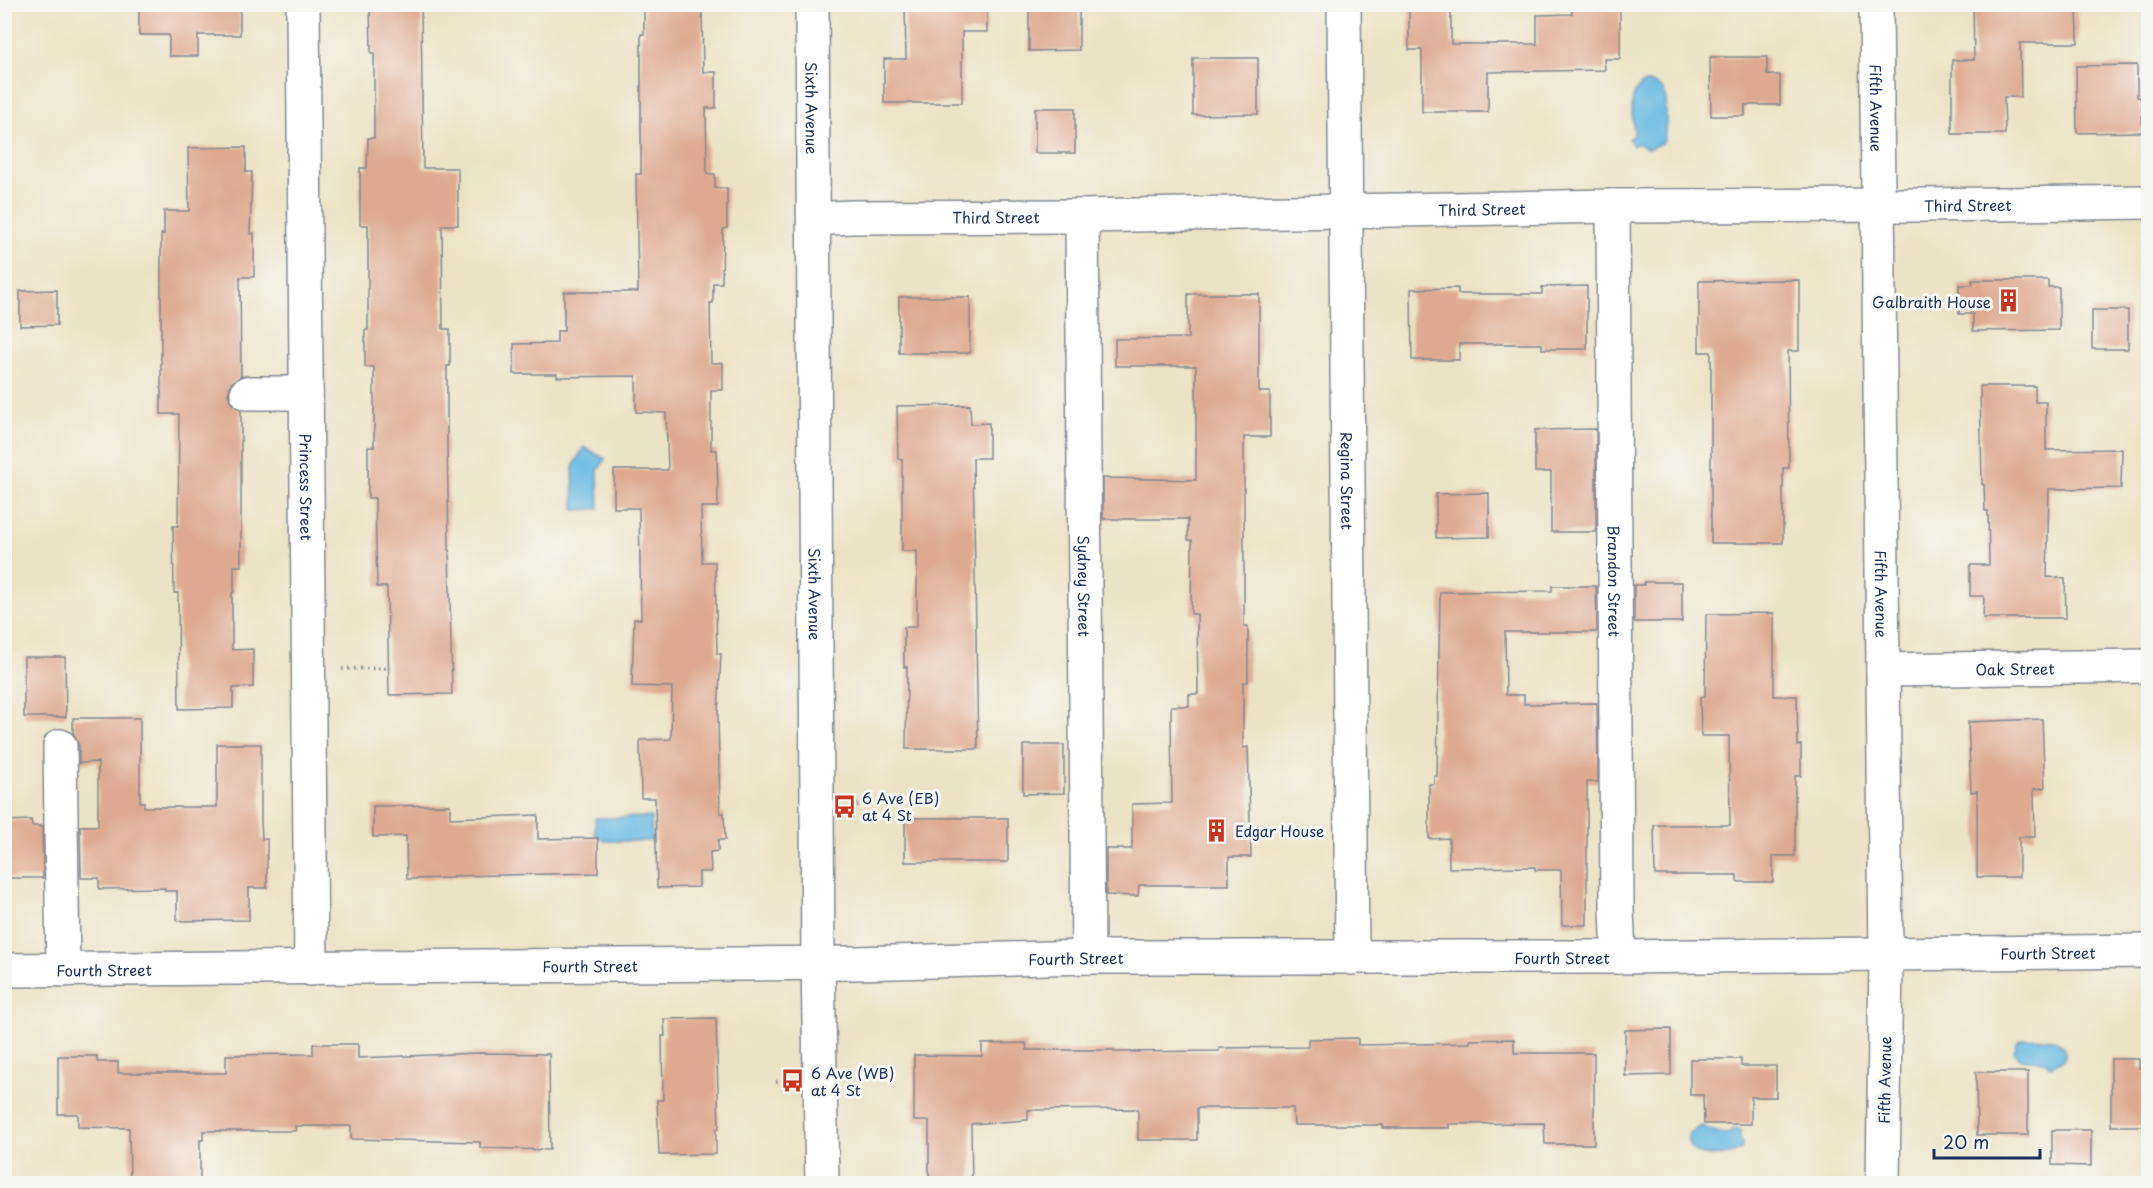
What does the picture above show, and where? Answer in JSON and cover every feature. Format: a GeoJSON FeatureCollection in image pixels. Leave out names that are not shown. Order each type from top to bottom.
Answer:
{"type":"FeatureCollection","features":[{"type":"Feature","properties":{"kind":"street","name":"Princess Street"},"geometry":{"type":"LineString","coordinates":[[303,4],[311,969]]}},
{"type":"Feature","properties":{"kind":"street","name":"Sixth Avenue"},"geometry":{"type":"LineString","coordinates":[[812,4],[818,964],[822,1184]]}},
{"type":"Feature","properties":{"kind":"street","name":"Regina Street"},"geometry":{"type":"LineString","coordinates":[[1344,4],[1352,958]]}},
{"type":"Feature","properties":{"kind":"street","name":"Fifth Avenue"},"geometry":{"type":"LineString","coordinates":[[1876,4],[1886,954],[1883,1184]]}},
{"type":"Feature","properties":{"kind":"street","name":"Third Street"},"geometry":{"type":"LineString","coordinates":[[814,219],[1346,213],[1613,206],[2148,202]]}},
{"type":"Feature","properties":{"kind":"street","name":"Brandon Street"},"geometry":{"type":"LineString","coordinates":[[1613,206],[1619,957]]}},
{"type":"Feature","properties":{"kind":"street","name":"Sydney Street"},"geometry":{"type":"LineString","coordinates":[[1082,216],[1088,957]]}},
{"type":"Feature","properties":{"kind":"street"},"geometry":{"type":"LineString","coordinates":[[247,393],[306,393]]}},
{"type":"Feature","properties":{"kind":"street","name":"Oak Street"},"geometry":{"type":"LineString","coordinates":[[1883,670],[2148,666]]}},
{"type":"Feature","properties":{"kind":"street"},"geometry":{"type":"LineString","coordinates":[[60,746],[63,970]]}},
{"type":"Feature","properties":{"kind":"street","name":"Fourth Street"},"geometry":{"type":"LineString","coordinates":[[4,970],[818,964],[1088,957],[1619,957],[2148,951]]}},
{"type":"Feature","properties":{"kind":"path"},"geometry":{"type":"LineString","coordinates":[[337,669],[389,668]]}},
{"type":"Feature","properties":{"kind":"water"},"geometry":{"type":"Polygon","coordinates":[[[1646,83],[1660,88],[1664,92],[1666,102],[1663,142],[1649,149],[1637,143],[1633,146],[1629,139],[1634,135],[1633,98],[1640,87],[1646,83]]]}},
{"type":"Feature","properties":{"kind":"water"},"geometry":{"type":"Polygon","coordinates":[[[584,447],[605,459],[598,471],[599,509],[574,510],[573,467],[584,447]]]}},
{"type":"Feature","properties":{"kind":"water"},"geometry":{"type":"Polygon","coordinates":[[[651,817],[652,841],[605,841],[595,834],[595,818],[651,817]]]}},
{"type":"Feature","properties":{"kind":"water"},"geometry":{"type":"Polygon","coordinates":[[[2052,1039],[2062,1044],[2065,1053],[2063,1060],[2050,1066],[2045,1061],[2020,1059],[2014,1051],[2018,1041],[2052,1039]]]}},
{"type":"Feature","properties":{"kind":"water"},"geometry":{"type":"Polygon","coordinates":[[[1701,1126],[1722,1134],[1730,1133],[1733,1129],[1741,1131],[1739,1135],[1742,1148],[1719,1156],[1699,1154],[1688,1143],[1689,1133],[1701,1126]]]}},
{"type":"Feature","properties":{"kind":"building"},"geometry":{"type":"Polygon","coordinates":[[[139,4],[240,4],[240,35],[198,35],[198,56],[169,56],[169,35],[139,35],[139,4]]]}},
{"type":"Feature","properties":{"kind":"building"},"geometry":{"type":"Polygon","coordinates":[[[370,4],[421,4],[423,168],[458,168],[458,225],[442,225],[443,329],[450,329],[450,366],[447,366],[447,446],[452,694],[389,695],[387,587],[377,587],[375,498],[368,498],[368,447],[374,447],[374,367],[365,367],[365,330],[368,330],[368,225],[360,225],[360,168],[367,168],[368,138],[374,138],[374,53],[371,53],[370,4]]]}},
{"type":"Feature","properties":{"kind":"building"},"geometry":{"type":"Polygon","coordinates":[[[644,4],[702,4],[703,72],[716,72],[716,108],[706,108],[707,174],[715,174],[715,188],[727,188],[727,228],[723,229],[722,283],[713,283],[713,303],[710,303],[711,363],[723,363],[723,390],[711,390],[711,450],[717,450],[718,507],[701,507],[702,562],[715,562],[717,654],[721,654],[718,715],[720,813],[724,813],[725,840],[718,840],[718,851],[710,852],[711,872],[699,872],[699,887],[657,888],[655,798],[641,798],[640,740],[671,739],[672,687],[632,686],[634,619],[641,619],[639,508],[614,508],[614,470],[668,470],[666,413],[636,412],[636,376],[557,377],[557,374],[514,374],[514,344],[557,343],[557,331],[564,331],[564,292],[638,292],[636,174],[641,174],[641,34],[644,34],[644,4]]]}},
{"type":"Feature","properties":{"kind":"building"},"geometry":{"type":"Polygon","coordinates":[[[905,4],[987,4],[987,32],[962,32],[962,103],[884,103],[884,59],[906,59],[905,4]]]}},
{"type":"Feature","properties":{"kind":"building"},"geometry":{"type":"Polygon","coordinates":[[[1409,4],[1451,4],[1451,44],[1537,44],[1537,15],[1572,14],[1572,4],[1620,4],[1620,59],[1604,59],[1605,70],[1488,72],[1488,112],[1422,112],[1422,50],[1409,50],[1409,4]]]}},
{"type":"Feature","properties":{"kind":"building"},"geometry":{"type":"Polygon","coordinates":[[[1973,4],[2077,4],[2078,43],[2020,43],[2021,97],[2004,97],[2005,134],[1952,134],[1952,60],[1974,60],[1973,4]]]}},
{"type":"Feature","properties":{"kind":"building"},"geometry":{"type":"Polygon","coordinates":[[[1029,6],[1079,6],[1079,50],[1029,51],[1029,6]]]}},
{"type":"Feature","properties":{"kind":"building"},"geometry":{"type":"Polygon","coordinates":[[[1710,57],[1767,57],[1767,75],[1780,75],[1780,105],[1745,105],[1745,116],[1711,116],[1710,57]]]}},
{"type":"Feature","properties":{"kind":"building"},"geometry":{"type":"Polygon","coordinates":[[[1193,58],[1258,58],[1258,114],[1193,115],[1193,58]]]}},
{"type":"Feature","properties":{"kind":"building"},"geometry":{"type":"Polygon","coordinates":[[[2137,65],[2137,97],[2142,98],[2142,132],[2077,133],[2076,66],[2137,65]]]}},
{"type":"Feature","properties":{"kind":"building"},"geometry":{"type":"Polygon","coordinates":[[[1035,108],[1075,108],[1075,153],[1035,153],[1035,108]]]}},
{"type":"Feature","properties":{"kind":"building"},"geometry":{"type":"Polygon","coordinates":[[[246,147],[246,172],[252,172],[250,234],[254,233],[254,277],[240,277],[241,376],[231,383],[228,394],[231,403],[241,410],[241,566],[234,566],[232,650],[253,649],[253,687],[233,688],[233,708],[179,709],[178,593],[174,593],[173,526],[178,526],[179,414],[161,414],[161,234],[164,234],[164,211],[189,211],[188,148],[246,147]]]}},
{"type":"Feature","properties":{"kind":"building"},"geometry":{"type":"Polygon","coordinates":[[[1799,280],[1799,351],[1788,351],[1789,468],[1783,468],[1783,543],[1711,543],[1711,352],[1699,352],[1699,281],[1799,280]]]}},
{"type":"Feature","properties":{"kind":"building","name":"Galbraith House"},"geometry":{"type":"Polygon","coordinates":[[[1972,280],[2048,280],[2048,287],[2059,287],[2059,330],[1973,331],[1973,314],[1959,314],[1959,285],[1973,285],[1972,280]]]}},
{"type":"Feature","properties":{"kind":"building"},"geometry":{"type":"Polygon","coordinates":[[[1587,286],[1587,349],[1542,349],[1542,344],[1459,344],[1459,360],[1412,360],[1411,289],[1458,288],[1458,294],[1542,294],[1542,287],[1587,286]]]}},
{"type":"Feature","properties":{"kind":"building"},"geometry":{"type":"Polygon","coordinates":[[[57,290],[57,325],[20,326],[20,291],[57,290]]]}},
{"type":"Feature","properties":{"kind":"building"},"geometry":{"type":"Polygon","coordinates":[[[1188,294],[1259,294],[1259,392],[1270,392],[1270,437],[1244,437],[1244,626],[1248,626],[1248,682],[1243,682],[1243,748],[1248,747],[1251,857],[1229,857],[1229,885],[1139,885],[1138,896],[1106,895],[1106,849],[1132,849],[1132,804],[1172,803],[1171,706],[1189,706],[1189,694],[1198,694],[1197,614],[1191,614],[1192,540],[1188,540],[1188,519],[1103,519],[1103,478],[1196,480],[1196,366],[1115,366],[1115,339],[1188,338],[1188,294]]]}},
{"type":"Feature","properties":{"kind":"building"},"geometry":{"type":"Polygon","coordinates":[[[899,297],[970,297],[970,353],[899,353],[899,297]]]}},
{"type":"Feature","properties":{"kind":"building"},"geometry":{"type":"Polygon","coordinates":[[[2092,310],[2128,310],[2128,349],[2092,349],[2092,310]]]}},
{"type":"Feature","properties":{"kind":"building"},"geometry":{"type":"Polygon","coordinates":[[[1980,386],[2035,386],[2035,402],[2046,402],[2046,450],[2122,449],[2121,488],[2049,489],[2047,577],[2065,578],[2066,618],[1983,618],[1984,596],[1970,596],[1970,565],[1989,565],[1988,511],[1985,511],[1984,485],[1982,484],[1980,386]]]}},
{"type":"Feature","properties":{"kind":"building"},"geometry":{"type":"Polygon","coordinates":[[[970,405],[971,424],[989,423],[989,458],[973,458],[978,749],[906,749],[907,667],[904,667],[904,627],[917,627],[917,551],[902,551],[902,459],[898,459],[897,406],[970,405]]]}},
{"type":"Feature","properties":{"kind":"building"},"geometry":{"type":"Polygon","coordinates":[[[1596,429],[1596,532],[1551,532],[1551,472],[1535,472],[1535,430],[1596,429]]]}},
{"type":"Feature","properties":{"kind":"building"},"geometry":{"type":"Polygon","coordinates":[[[1489,493],[1489,537],[1436,538],[1436,494],[1489,493]]]}},
{"type":"Feature","properties":{"kind":"building"},"geometry":{"type":"Polygon","coordinates":[[[1644,582],[1682,582],[1682,622],[1634,622],[1634,585],[1644,585],[1644,582]]]}},
{"type":"Feature","properties":{"kind":"building"},"geometry":{"type":"Polygon","coordinates":[[[1552,586],[1596,586],[1597,632],[1505,632],[1506,695],[1524,695],[1524,704],[1597,703],[1598,782],[1587,782],[1587,925],[1562,925],[1561,870],[1535,870],[1535,867],[1449,868],[1449,838],[1429,839],[1429,784],[1434,784],[1434,776],[1437,776],[1440,592],[1552,591],[1552,586]]]}},
{"type":"Feature","properties":{"kind":"building"},"geometry":{"type":"Polygon","coordinates":[[[1774,613],[1774,696],[1797,696],[1801,776],[1795,776],[1795,856],[1773,856],[1773,882],[1737,882],[1737,875],[1655,875],[1654,825],[1730,825],[1729,736],[1701,736],[1700,697],[1705,697],[1706,614],[1774,613]]]}},
{"type":"Feature","properties":{"kind":"building"},"geometry":{"type":"Polygon","coordinates":[[[24,657],[65,657],[66,717],[24,717],[24,657]]]}},
{"type":"Feature","properties":{"kind":"building"},"geometry":{"type":"Polygon","coordinates":[[[73,718],[140,718],[140,802],[144,802],[144,807],[217,807],[217,744],[261,744],[261,820],[262,839],[267,839],[267,888],[249,888],[249,920],[177,921],[177,891],[165,891],[165,888],[99,889],[99,878],[81,878],[80,826],[98,826],[98,762],[79,763],[79,746],[73,733],[73,718]]]}},
{"type":"Feature","properties":{"kind":"building"},"geometry":{"type":"Polygon","coordinates":[[[2042,719],[2045,788],[2034,789],[2035,837],[2019,837],[2019,877],[1977,877],[1977,791],[1971,792],[1968,722],[2042,719]]]}},
{"type":"Feature","properties":{"kind":"building"},"geometry":{"type":"Polygon","coordinates":[[[1023,745],[1064,745],[1064,793],[1023,794],[1023,745]]]}},
{"type":"Feature","properties":{"kind":"building"},"geometry":{"type":"Polygon","coordinates":[[[450,805],[450,818],[538,815],[538,839],[598,838],[598,873],[407,879],[406,836],[373,837],[373,806],[450,805]]]}},
{"type":"Feature","properties":{"kind":"building"},"geometry":{"type":"Polygon","coordinates":[[[905,818],[1008,818],[1008,862],[905,862],[905,818]]]}},
{"type":"Feature","properties":{"kind":"building"},"geometry":{"type":"Polygon","coordinates":[[[31,820],[32,826],[42,826],[43,878],[4,878],[4,821],[31,820]]]}},
{"type":"Feature","properties":{"kind":"building"},"geometry":{"type":"Polygon","coordinates":[[[716,1018],[719,1129],[716,1129],[716,1154],[659,1155],[657,1100],[663,1100],[664,1019],[716,1018]]]}},
{"type":"Feature","properties":{"kind":"building"},"geometry":{"type":"Polygon","coordinates":[[[1671,1029],[1671,1075],[1625,1076],[1625,1030],[1671,1029]]]}},
{"type":"Feature","properties":{"kind":"building"},"geometry":{"type":"Polygon","coordinates":[[[1358,1038],[1358,1045],[1470,1043],[1470,1040],[1514,1039],[1514,1053],[1594,1053],[1594,1144],[1545,1144],[1544,1123],[1449,1124],[1449,1128],[1294,1125],[1293,1108],[1197,1108],[1197,1140],[1138,1140],[1138,1109],[1028,1110],[1028,1120],[971,1124],[972,1184],[929,1184],[929,1121],[914,1121],[914,1055],[982,1056],[982,1044],[1026,1043],[1027,1050],[1219,1051],[1219,1048],[1308,1047],[1308,1039],[1358,1038]]]}},
{"type":"Feature","properties":{"kind":"building"},"geometry":{"type":"Polygon","coordinates":[[[313,1044],[358,1044],[358,1058],[479,1053],[549,1054],[550,1150],[480,1148],[480,1142],[351,1139],[351,1126],[295,1126],[296,1131],[203,1131],[203,1140],[200,1140],[200,1184],[130,1184],[129,1128],[78,1127],[78,1114],[58,1114],[58,1056],[97,1056],[97,1062],[118,1062],[118,1073],[226,1073],[226,1055],[313,1054],[313,1044]]]}},
{"type":"Feature","properties":{"kind":"building"},"geometry":{"type":"Polygon","coordinates":[[[1690,1059],[1741,1059],[1741,1066],[1776,1066],[1776,1097],[1751,1097],[1751,1124],[1704,1124],[1703,1095],[1690,1095],[1690,1059]]]}},
{"type":"Feature","properties":{"kind":"building"},"geometry":{"type":"Polygon","coordinates":[[[2111,1059],[2139,1059],[2139,1068],[2146,1068],[2145,1071],[2148,1071],[2148,1126],[2111,1126],[2111,1059]]]}},
{"type":"Feature","properties":{"kind":"building"},"geometry":{"type":"Polygon","coordinates":[[[1976,1072],[2028,1072],[2028,1135],[1977,1135],[1976,1072]]]}},
{"type":"Feature","properties":{"kind":"building"},"geometry":{"type":"Polygon","coordinates":[[[2052,1130],[2091,1130],[2091,1166],[2052,1165],[2052,1130]]]}},
{"type":"Feature","properties":{"kind":"place","name":"Galbraith House"},"geometry":{"type":"Point","coordinates":[2009,301]}},
{"type":"Feature","properties":{"kind":"place","name":"6 Ave (EB) at 4 St"},"geometry":{"type":"Point","coordinates":[844,806]}},
{"type":"Feature","properties":{"kind":"place","name":"Edgar House"},"geometry":{"type":"Point","coordinates":[1217,830]}},
{"type":"Feature","properties":{"kind":"place","name":"6 Ave (WB) at 4 St"},"geometry":{"type":"Point","coordinates":[793,1081]}}]}
